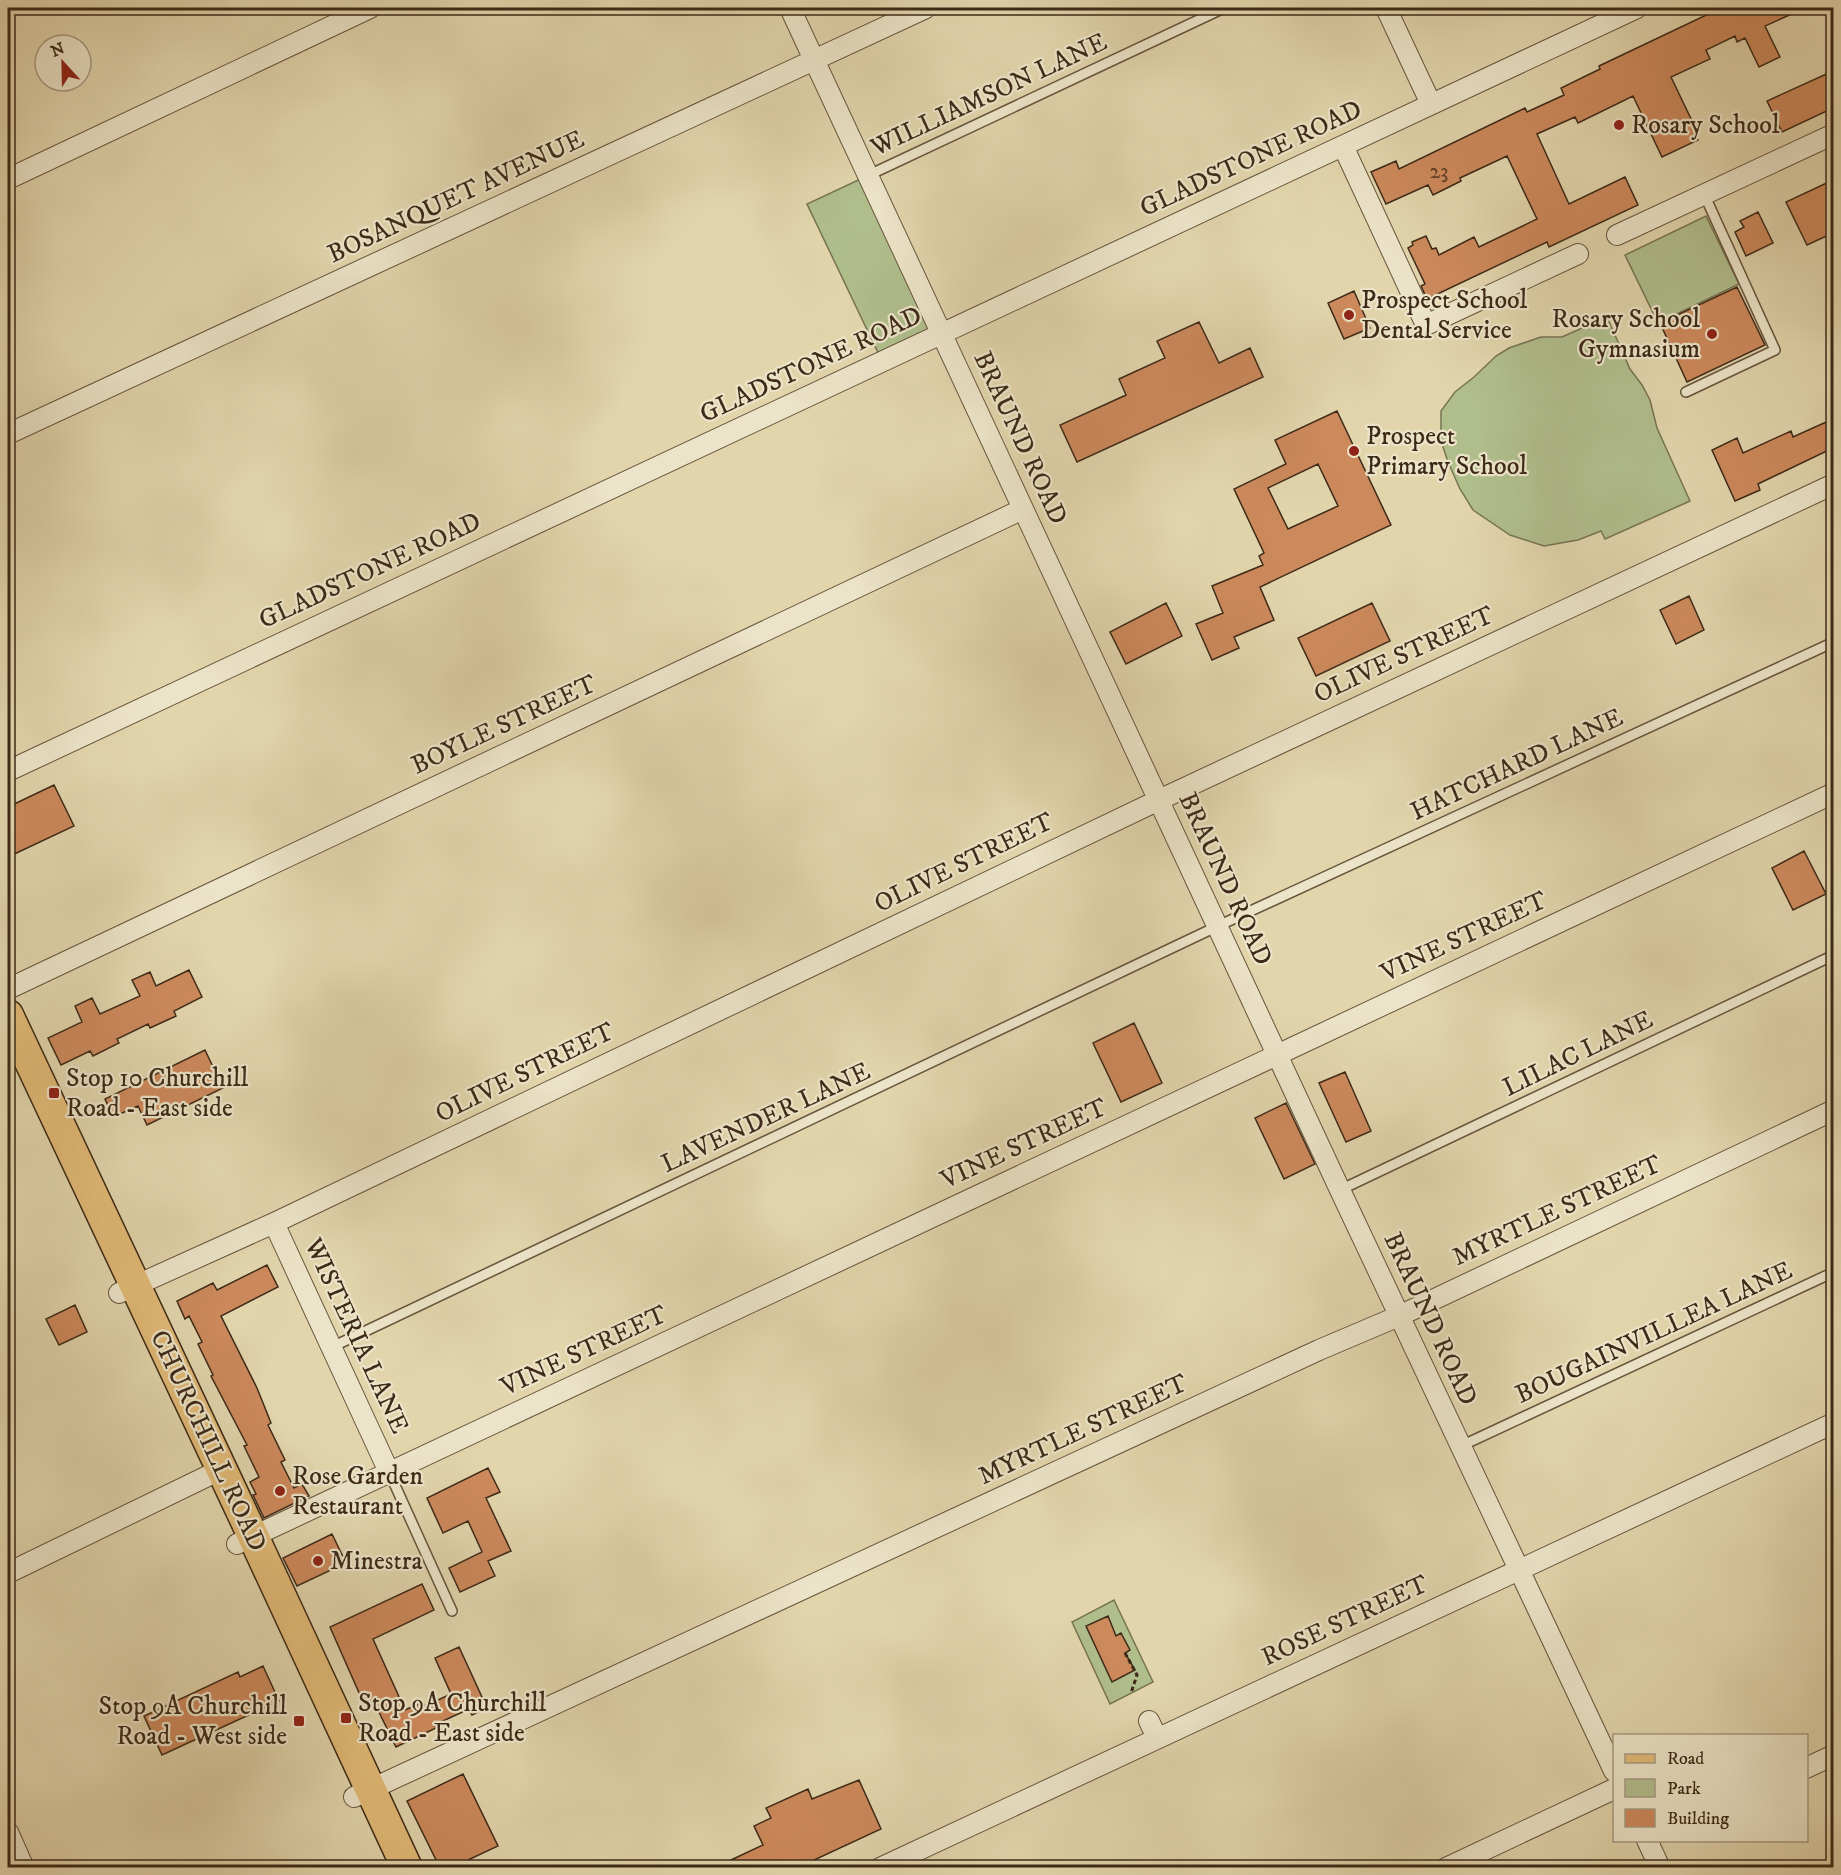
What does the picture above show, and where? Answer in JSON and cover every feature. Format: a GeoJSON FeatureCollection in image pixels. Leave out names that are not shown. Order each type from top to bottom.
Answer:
{"type":"FeatureCollection","features":[{"type":"Feature","properties":{"kind":"main road","name":"CHURCHILL ROAD"},"geometry":{"type":"LineString","coordinates":[[8,1015],[127,1289],[362,1793],[406,1868]]}},
{"type":"Feature","properties":{"kind":"main road","name":"CHURCHILL ROAD"},"geometry":{"type":"LineString","coordinates":[[8,1058],[127,1289]]}},
{"type":"Feature","properties":{"kind":"main road","name":"CHURCHILL ROAD"},"geometry":{"type":"LineString","coordinates":[[362,1793],[387,1868]]}},
{"type":"Feature","properties":{"kind":"street"},"geometry":{"type":"LineString","coordinates":[[8,179],[370,8]]}},
{"type":"Feature","properties":{"kind":"street","name":"BRAUND ROAD"},"geometry":{"type":"LineString","coordinates":[[790,8],[1340,1191],[1613,1769]]}},
{"type":"Feature","properties":{"kind":"street","name":"BOSANQUET AVENUE"},"geometry":{"type":"LineString","coordinates":[[8,434],[926,8]]}},
{"type":"Feature","properties":{"kind":"street"},"geometry":{"type":"LineString","coordinates":[[1386,8],[1431,104]]}},
{"type":"Feature","properties":{"kind":"street","name":"GLADSTONE ROAD"},"geometry":{"type":"LineString","coordinates":[[8,771],[1637,8]]}},
{"type":"Feature","properties":{"kind":"street"},"geometry":{"type":"LineString","coordinates":[[1617,236],[1833,134]]}},
{"type":"Feature","properties":{"kind":"street"},"geometry":{"type":"LineString","coordinates":[[1343,146],[1426,325],[1578,254]]}},
{"type":"Feature","properties":{"kind":"street","name":"OLIVE STREET"},"geometry":{"type":"LineString","coordinates":[[127,1289],[274,1223],[1159,800],[1833,484]]}},
{"type":"Feature","properties":{"kind":"street","name":"BOYLE STREET"},"geometry":{"type":"LineString","coordinates":[[8,989],[1023,509]]}},
{"type":"Feature","properties":{"kind":"street","name":"VINE STREET"},"geometry":{"type":"LineString","coordinates":[[245,1540],[1833,794]]}},
{"type":"Feature","properties":{"kind":"street","name":"MYRTLE STREET"},"geometry":{"type":"LineString","coordinates":[[362,1793],[1320,1350],[1399,1316],[1833,1110]]}},
{"type":"Feature","properties":{"kind":"street","name":"WISTERIA LANE"},"geometry":{"type":"LineString","coordinates":[[274,1223],[389,1472]]}},
{"type":"Feature","properties":{"kind":"street","name":"ROSE STREET"},"geometry":{"type":"LineString","coordinates":[[880,1868],[1153,1729],[1518,1570],[1833,1423]]}},
{"type":"Feature","properties":{"kind":"street"},"geometry":{"type":"LineString","coordinates":[[8,1573],[214,1473]]}},
{"type":"Feature","properties":{"kind":"street"},"geometry":{"type":"LineString","coordinates":[[1808,1767],[1833,1755]]}},
{"type":"Feature","properties":{"kind":"street"},"geometry":{"type":"LineString","coordinates":[[1446,1868],[1613,1789]]}},
{"type":"Feature","properties":{"kind":"street"},"geometry":{"type":"LineString","coordinates":[[8,1832],[24,1868]]}},
{"type":"Feature","properties":{"kind":"street"},"geometry":{"type":"LineString","coordinates":[[1649,1842],[1660,1868]]}},
{"type":"Feature","properties":{"kind":"lane","name":"WILLIAMSON LANE"},"geometry":{"type":"LineString","coordinates":[[869,175],[1224,8]]}},
{"type":"Feature","properties":{"kind":"lane"},"geometry":{"type":"LineString","coordinates":[[1686,392],[1775,350],[1704,194]]}},
{"type":"Feature","properties":{"kind":"lane","name":"HATCHARD LANE"},"geometry":{"type":"LineString","coordinates":[[1218,926],[1833,642]]}},
{"type":"Feature","properties":{"kind":"lane","name":"LAVENDER LANE"},"geometry":{"type":"LineString","coordinates":[[332,1347],[1218,926]]}},
{"type":"Feature","properties":{"kind":"lane","name":"LILAC LANE"},"geometry":{"type":"LineString","coordinates":[[1340,1191],[1833,955]]}},
{"type":"Feature","properties":{"kind":"lane","name":"BOUGAINVILLEA LANE"},"geometry":{"type":"LineString","coordinates":[[1460,1447],[1833,1272]]}},
{"type":"Feature","properties":{"kind":"lane"},"geometry":{"type":"LineString","coordinates":[[389,1472],[452,1611]]}},
{"type":"Feature","properties":{"kind":"path"},"geometry":{"type":"LineString","coordinates":[[1125,1653],[1137,1675],[1131,1693]]}},
{"type":"Feature","properties":{"kind":"green space"},"geometry":{"type":"Polygon","coordinates":[[[869,175],[941,333],[882,361],[807,204],[869,175]]]}},
{"type":"Feature","properties":{"kind":"green space"},"geometry":{"type":"Polygon","coordinates":[[[1706,216],[1739,284],[1658,323],[1625,255],[1706,216]]]}},
{"type":"Feature","properties":{"kind":"green space"},"geometry":{"type":"Polygon","coordinates":[[[1607,317],[1630,369],[1650,400],[1657,428],[1690,501],[1605,539],[1601,531],[1578,540],[1544,546],[1510,535],[1473,510],[1460,489],[1441,441],[1441,411],[1455,392],[1496,356],[1509,348],[1541,337],[1562,337],[1607,317]]]}},
{"type":"Feature","properties":{"kind":"green space"},"geometry":{"type":"Polygon","coordinates":[[[1114,1600],[1153,1682],[1110,1704],[1072,1622],[1114,1600]]]}},
{"type":"Feature","properties":{"kind":"building"},"geometry":{"type":"Polygon","coordinates":[[[1721,8],[1805,8],[1765,26],[1780,57],[1759,67],[1745,38],[1737,42],[1735,36],[1706,50],[1710,59],[1671,77],[1693,123],[1691,124],[1698,140],[1662,157],[1633,96],[1578,123],[1575,117],[1537,134],[1569,204],[1625,177],[1638,205],[1549,247],[1547,242],[1427,299],[1421,286],[1425,284],[1408,248],[1413,245],[1412,242],[1426,236],[1432,249],[1436,248],[1439,255],[1474,237],[1479,247],[1537,219],[1507,156],[1460,178],[1461,181],[1433,195],[1428,185],[1386,204],[1371,172],[1396,161],[1399,169],[1525,108],[1527,112],[1564,95],[1561,88],[1600,69],[1599,66],[1721,8]]]}},
{"type":"Feature","properties":{"kind":"building"},"geometry":{"type":"Polygon","coordinates":[[[1833,71],[1833,108],[1782,132],[1767,101],[1833,71]]]}},
{"type":"Feature","properties":{"kind":"building"},"geometry":{"type":"Polygon","coordinates":[[[1833,180],[1833,233],[1807,245],[1786,202],[1833,180]]]}},
{"type":"Feature","properties":{"kind":"building"},"geometry":{"type":"Polygon","coordinates":[[[1758,212],[1773,243],[1746,256],[1735,232],[1744,227],[1740,221],[1758,212]]]}},
{"type":"Feature","properties":{"kind":"building","name":"Rosary School Gymnasium"},"geometry":{"type":"Polygon","coordinates":[[[1737,287],[1765,345],[1687,382],[1660,323],[1737,287]]]}},
{"type":"Feature","properties":{"kind":"building","name":"Prospect School Dental Service"},"geometry":{"type":"Polygon","coordinates":[[[1354,291],[1370,328],[1344,339],[1328,303],[1354,291]]]}},
{"type":"Feature","properties":{"kind":"building"},"geometry":{"type":"Polygon","coordinates":[[[1199,322],[1219,363],[1250,348],[1263,377],[1077,462],[1060,425],[1126,395],[1119,379],[1165,358],[1157,341],[1199,322]]]}},
{"type":"Feature","properties":{"kind":"building"},"geometry":{"type":"Polygon","coordinates":[[[1337,411],[1391,525],[1260,587],[1274,620],[1234,637],[1239,648],[1212,660],[1196,624],[1223,613],[1212,586],[1263,565],[1259,556],[1264,553],[1234,489],[1286,464],[1275,440],[1337,411]],[[1318,464],[1268,488],[1288,529],[1338,506],[1318,464]]]}},
{"type":"Feature","properties":{"kind":"building"},"geometry":{"type":"Polygon","coordinates":[[[1833,419],[1833,448],[1758,484],[1760,490],[1735,501],[1712,450],[1737,438],[1743,453],[1791,431],[1793,437],[1833,419]]]}},
{"type":"Feature","properties":{"kind":"building"},"geometry":{"type":"Polygon","coordinates":[[[1689,596],[1704,630],[1676,644],[1660,610],[1689,596]]]}},
{"type":"Feature","properties":{"kind":"building"},"geometry":{"type":"Polygon","coordinates":[[[1166,603],[1182,636],[1126,664],[1110,632],[1166,603]]]}},
{"type":"Feature","properties":{"kind":"building"},"geometry":{"type":"Polygon","coordinates":[[[1372,603],[1390,641],[1316,676],[1298,638],[1372,603]]]}},
{"type":"Feature","properties":{"kind":"building"},"geometry":{"type":"Polygon","coordinates":[[[54,785],[74,826],[8,857],[8,807],[54,785]]]}},
{"type":"Feature","properties":{"kind":"building"},"geometry":{"type":"Polygon","coordinates":[[[1804,851],[1826,894],[1793,910],[1772,868],[1804,851]]]}},
{"type":"Feature","properties":{"kind":"building"},"geometry":{"type":"Polygon","coordinates":[[[189,970],[202,997],[174,1011],[176,1016],[150,1028],[148,1024],[117,1039],[119,1043],[93,1056],[90,1051],[61,1065],[48,1038],[82,1022],[75,1006],[92,998],[100,1014],[140,996],[132,980],[150,972],[156,986],[189,970]]]}},
{"type":"Feature","properties":{"kind":"building"},"geometry":{"type":"Polygon","coordinates":[[[1134,1023],[1162,1083],[1121,1102],[1093,1043],[1134,1023]]]}},
{"type":"Feature","properties":{"kind":"building"},"geometry":{"type":"Polygon","coordinates":[[[205,1050],[223,1088],[147,1125],[138,1106],[113,1117],[105,1099],[205,1050]]]}},
{"type":"Feature","properties":{"kind":"building"},"geometry":{"type":"Polygon","coordinates":[[[1345,1072],[1371,1131],[1346,1142],[1319,1083],[1345,1072]]]}},
{"type":"Feature","properties":{"kind":"building"},"geometry":{"type":"Polygon","coordinates":[[[1286,1103],[1315,1164],[1284,1179],[1255,1118],[1286,1103]]]}},
{"type":"Feature","properties":{"kind":"building"},"geometry":{"type":"Polygon","coordinates":[[[267,1265],[278,1287],[221,1316],[257,1388],[271,1423],[268,1425],[285,1460],[281,1462],[294,1488],[302,1484],[309,1496],[264,1518],[253,1495],[256,1494],[250,1482],[259,1477],[244,1446],[247,1445],[211,1376],[213,1375],[198,1344],[202,1342],[189,1316],[185,1319],[177,1301],[213,1283],[217,1290],[267,1265]]]}},
{"type":"Feature","properties":{"kind":"building"},"geometry":{"type":"Polygon","coordinates":[[[75,1305],[87,1332],[59,1345],[46,1319],[75,1305]]]}},
{"type":"Feature","properties":{"kind":"building"},"geometry":{"type":"Polygon","coordinates":[[[488,1468],[500,1492],[486,1498],[511,1551],[488,1561],[495,1576],[460,1592],[449,1568],[482,1552],[468,1521],[443,1533],[427,1498],[488,1468]]]}},
{"type":"Feature","properties":{"kind":"building"},"geometry":{"type":"Polygon","coordinates":[[[332,1534],[346,1563],[297,1586],[283,1558],[332,1534]]]}},
{"type":"Feature","properties":{"kind":"building"},"geometry":{"type":"Polygon","coordinates":[[[422,1584],[434,1610],[373,1639],[405,1710],[423,1702],[425,1706],[451,1694],[435,1658],[459,1647],[487,1708],[472,1715],[469,1709],[434,1725],[436,1728],[396,1747],[373,1700],[364,1704],[330,1627],[422,1584]]]}},
{"type":"Feature","properties":{"kind":"building"},"geometry":{"type":"Polygon","coordinates":[[[1108,1616],[1116,1636],[1121,1633],[1130,1650],[1125,1653],[1135,1670],[1112,1682],[1086,1626],[1108,1616]]]}},
{"type":"Feature","properties":{"kind":"building"},"geometry":{"type":"Polygon","coordinates":[[[263,1666],[279,1701],[162,1755],[144,1716],[238,1672],[240,1677],[263,1666]]]}},
{"type":"Feature","properties":{"kind":"building"},"geometry":{"type":"Polygon","coordinates":[[[463,1774],[498,1846],[451,1868],[440,1868],[407,1801],[463,1774]]]}},
{"type":"Feature","properties":{"kind":"building"},"geometry":{"type":"Polygon","coordinates":[[[859,1780],[881,1829],[797,1868],[714,1868],[763,1845],[754,1826],[771,1818],[766,1808],[808,1789],[812,1799],[859,1780]]]}},
{"type":"Feature","properties":{"kind":"place","name":"Rosary School"},"geometry":{"type":"Point","coordinates":[1619,125]}},
{"type":"Feature","properties":{"kind":"place","name":"Prospect School Dental Service"},"geometry":{"type":"Point","coordinates":[1349,315]}},
{"type":"Feature","properties":{"kind":"place","name":"Rosary School Gymnasium"},"geometry":{"type":"Point","coordinates":[1712,334]}},
{"type":"Feature","properties":{"kind":"place","name":"Prospect Primary School"},"geometry":{"type":"Point","coordinates":[1354,451]}},
{"type":"Feature","properties":{"kind":"place","name":"Stop 10 Churchill Road - East side"},"geometry":{"type":"Point","coordinates":[54,1093]}},
{"type":"Feature","properties":{"kind":"place","name":"Rose Garden Restaurant"},"geometry":{"type":"Point","coordinates":[280,1491]}},
{"type":"Feature","properties":{"kind":"place","name":"Minestra"},"geometry":{"type":"Point","coordinates":[318,1561]}},
{"type":"Feature","properties":{"kind":"place","name":"Stop 9A Churchill Road - East side"},"geometry":{"type":"Point","coordinates":[346,1718]}},
{"type":"Feature","properties":{"kind":"place","name":"Stop 9A Churchill Road - West side"},"geometry":{"type":"Point","coordinates":[299,1721]}}]}
